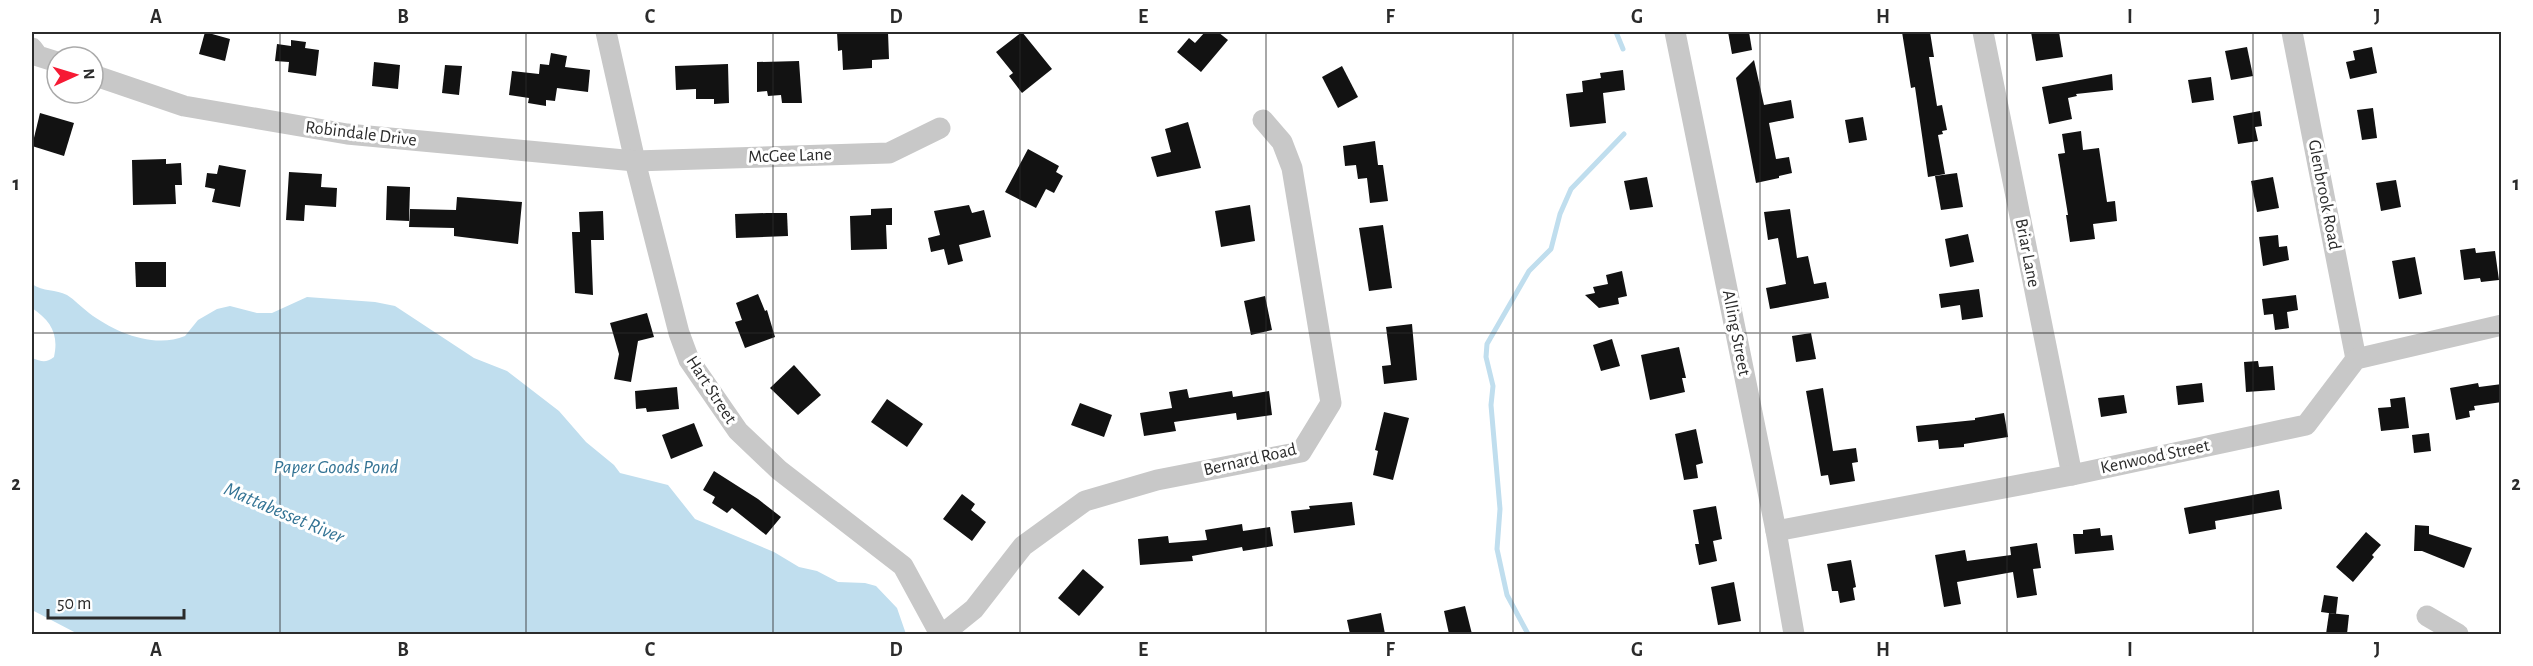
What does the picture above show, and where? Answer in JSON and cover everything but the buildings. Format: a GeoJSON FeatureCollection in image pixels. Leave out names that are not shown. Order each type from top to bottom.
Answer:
{"type":"FeatureCollection","features":[{"type":"Feature","properties":{"kind":"street","name":"Hart Street"},"geometry":{"type":"LineString","coordinates":[[606,32],[635,161],[679,333],[689,360],[738,430],[779,470],[903,566],[941,634]]}},
{"type":"Feature","properties":{"kind":"street","name":"Alling Street"},"geometry":{"type":"LineString","coordinates":[[1675,32],[1776,531],[1794,634]]}},
{"type":"Feature","properties":{"kind":"street","name":"Briar Lane"},"geometry":{"type":"LineString","coordinates":[[1983,32],[2072,475]]}},
{"type":"Feature","properties":{"kind":"street","name":"Glenbrook Road"},"geometry":{"type":"LineString","coordinates":[[2292,32],[2356,359]]}},
{"type":"Feature","properties":{"kind":"street"},"geometry":{"type":"LineString","coordinates":[[32,48],[38,56],[45,58]]}},
{"type":"Feature","properties":{"kind":"street","name":"Robindale Drive"},"geometry":{"type":"LineString","coordinates":[[105,79],[184,106],[347,134],[635,161]]}},
{"type":"Feature","properties":{"kind":"street","name":"Bernard Road"},"geometry":{"type":"LineString","coordinates":[[941,634],[974,609],[1023,546],[1085,501],[1156,480],[1301,452],[1331,403],[1292,168],[1282,142],[1263,120]]}},
{"type":"Feature","properties":{"kind":"street","name":"McGee Lane"},"geometry":{"type":"LineString","coordinates":[[635,161],[890,153],[940,128]]}},
{"type":"Feature","properties":{"kind":"street"},"geometry":{"type":"LineString","coordinates":[[2356,359],[2502,325]]}},
{"type":"Feature","properties":{"kind":"street","name":"Kenwood Street"},"geometry":{"type":"LineString","coordinates":[[1776,531],[2072,475],[2306,425],[2356,359]]}},
{"type":"Feature","properties":{"kind":"street"},"geometry":{"type":"LineString","coordinates":[[2427,616],[2458,634]]}},
{"type":"Feature","properties":{"kind":"water","name":"Paper Goods Pond"},"geometry":{"type":"Polygon","coordinates":[[[32,284],[67,295],[99,320],[122,332],[160,341],[185,336],[198,320],[217,309],[230,306],[257,313],[272,313],[307,297],[375,302],[395,306],[474,358],[507,371],[559,411],[586,442],[614,465],[620,473],[668,485],[695,519],[774,552],[799,567],[817,571],[838,582],[865,583],[876,586],[897,608],[906,634],[78,634],[32,610],[32,358],[45,361],[54,357],[55,341],[49,323],[32,308],[32,284]]]}},
{"type":"Feature","properties":{"kind":"waterway"},"geometry":{"type":"LineString","coordinates":[[1616,32],[1623,49]]}},
{"type":"Feature","properties":{"kind":"waterway"},"geometry":{"type":"LineString","coordinates":[[1528,634],[1507,595],[1497,549],[1500,509],[1491,405],[1493,386],[1486,357],[1487,344],[1529,271],[1551,249],[1560,214],[1571,189],[1624,134]]}},
{"type":"Feature","properties":{"kind":"water label","name":"Mattabesset River"},"geometry":{"type":"Point","coordinates":[284,513]}}]}
